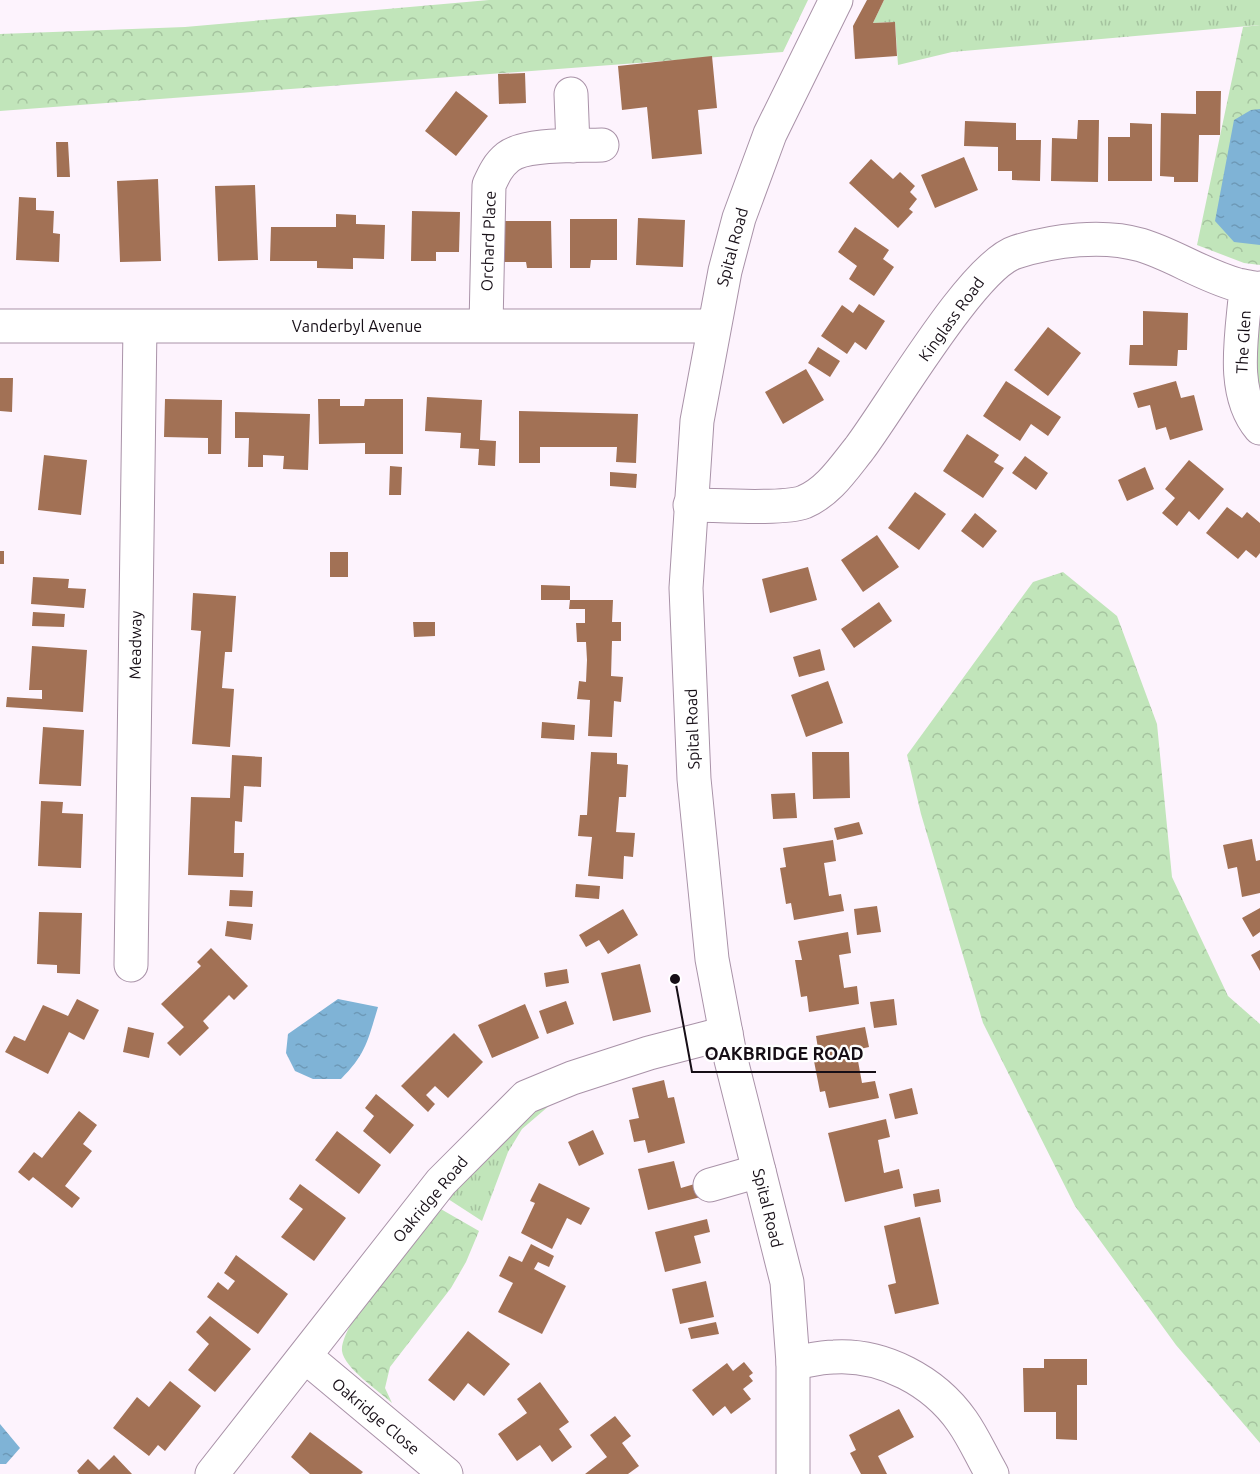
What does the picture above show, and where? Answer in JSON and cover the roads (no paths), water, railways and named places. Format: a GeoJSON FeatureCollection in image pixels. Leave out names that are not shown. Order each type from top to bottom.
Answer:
{"type":"FeatureCollection","features":[{"type":"Feature","properties":{"kind":"street","name":"Spital Road"},"geometry":{"type":"LineString","coordinates":[[794,1474],[793,1363],[787,1282],[726,1033],[712,959],[694,779],[686,588],[697,421],[713,326],[739,218],[770,134],[836,0]]}},
{"type":"Feature","properties":{"kind":"street","name":"Orchard Place"},"geometry":{"type":"LineString","coordinates":[[486,326],[489,185],[497,168],[510,155],[526,151],[587,146],[571,93]]}},
{"type":"Feature","properties":{"kind":"street","name":"Kinglass Road"},"geometry":{"type":"LineString","coordinates":[[690,505],[764,505],[803,502],[833,482],[881,420],[969,291],[991,266],[1014,252],[1066,242],[1113,239],[1143,246],[1212,278],[1253,287]]}},
{"type":"Feature","properties":{"kind":"street","name":"The Glen"},"geometry":{"type":"LineString","coordinates":[[1253,287],[1241,381],[1251,417],[1260,428]]}},
{"type":"Feature","properties":{"kind":"street","name":"Vanderbyl Avenue"},"geometry":{"type":"LineString","coordinates":[[0,326],[713,326]]}},
{"type":"Feature","properties":{"kind":"street","name":"Meadway"},"geometry":{"type":"LineString","coordinates":[[131,965],[140,326]]}},
{"type":"Feature","properties":{"kind":"street","name":"Oakridge Road"},"geometry":{"type":"LineString","coordinates":[[212,1474],[441,1182],[526,1097],[572,1078],[649,1053],[726,1033]]}},
{"type":"Feature","properties":{"kind":"street"},"geometry":{"type":"LineString","coordinates":[[710,1185],[759,1171]]}},
{"type":"Feature","properties":{"kind":"street","name":"Oakridge Close"},"geometry":{"type":"LineString","coordinates":[[306,1357],[446,1474]]}},
{"type":"Feature","properties":{"kind":"street"},"geometry":{"type":"LineString","coordinates":[[793,1363],[835,1357],[868,1360],[902,1369],[934,1393],[962,1420],[992,1474]]}},
{"type":"Feature","properties":{"kind":"water"},"geometry":{"type":"Polygon","coordinates":[[[1260,109],[1260,245],[1234,242],[1215,221],[1234,120],[1251,110],[1260,109]]]}},
{"type":"Feature","properties":{"kind":"water"},"geometry":{"type":"Polygon","coordinates":[[[338,999],[378,1007],[361,1054],[341,1079],[313,1079],[295,1071],[286,1053],[288,1034],[338,999]]]}},
{"type":"Feature","properties":{"kind":"water"},"geometry":{"type":"Polygon","coordinates":[[[0,1424],[20,1448],[6,1464],[0,1464],[0,1424]]]}},
{"type":"Feature","properties":{"kind":"place","name":"OAKBRIDGE ROAD"},"geometry":{"type":"Point","coordinates":[675,979]}}]}
